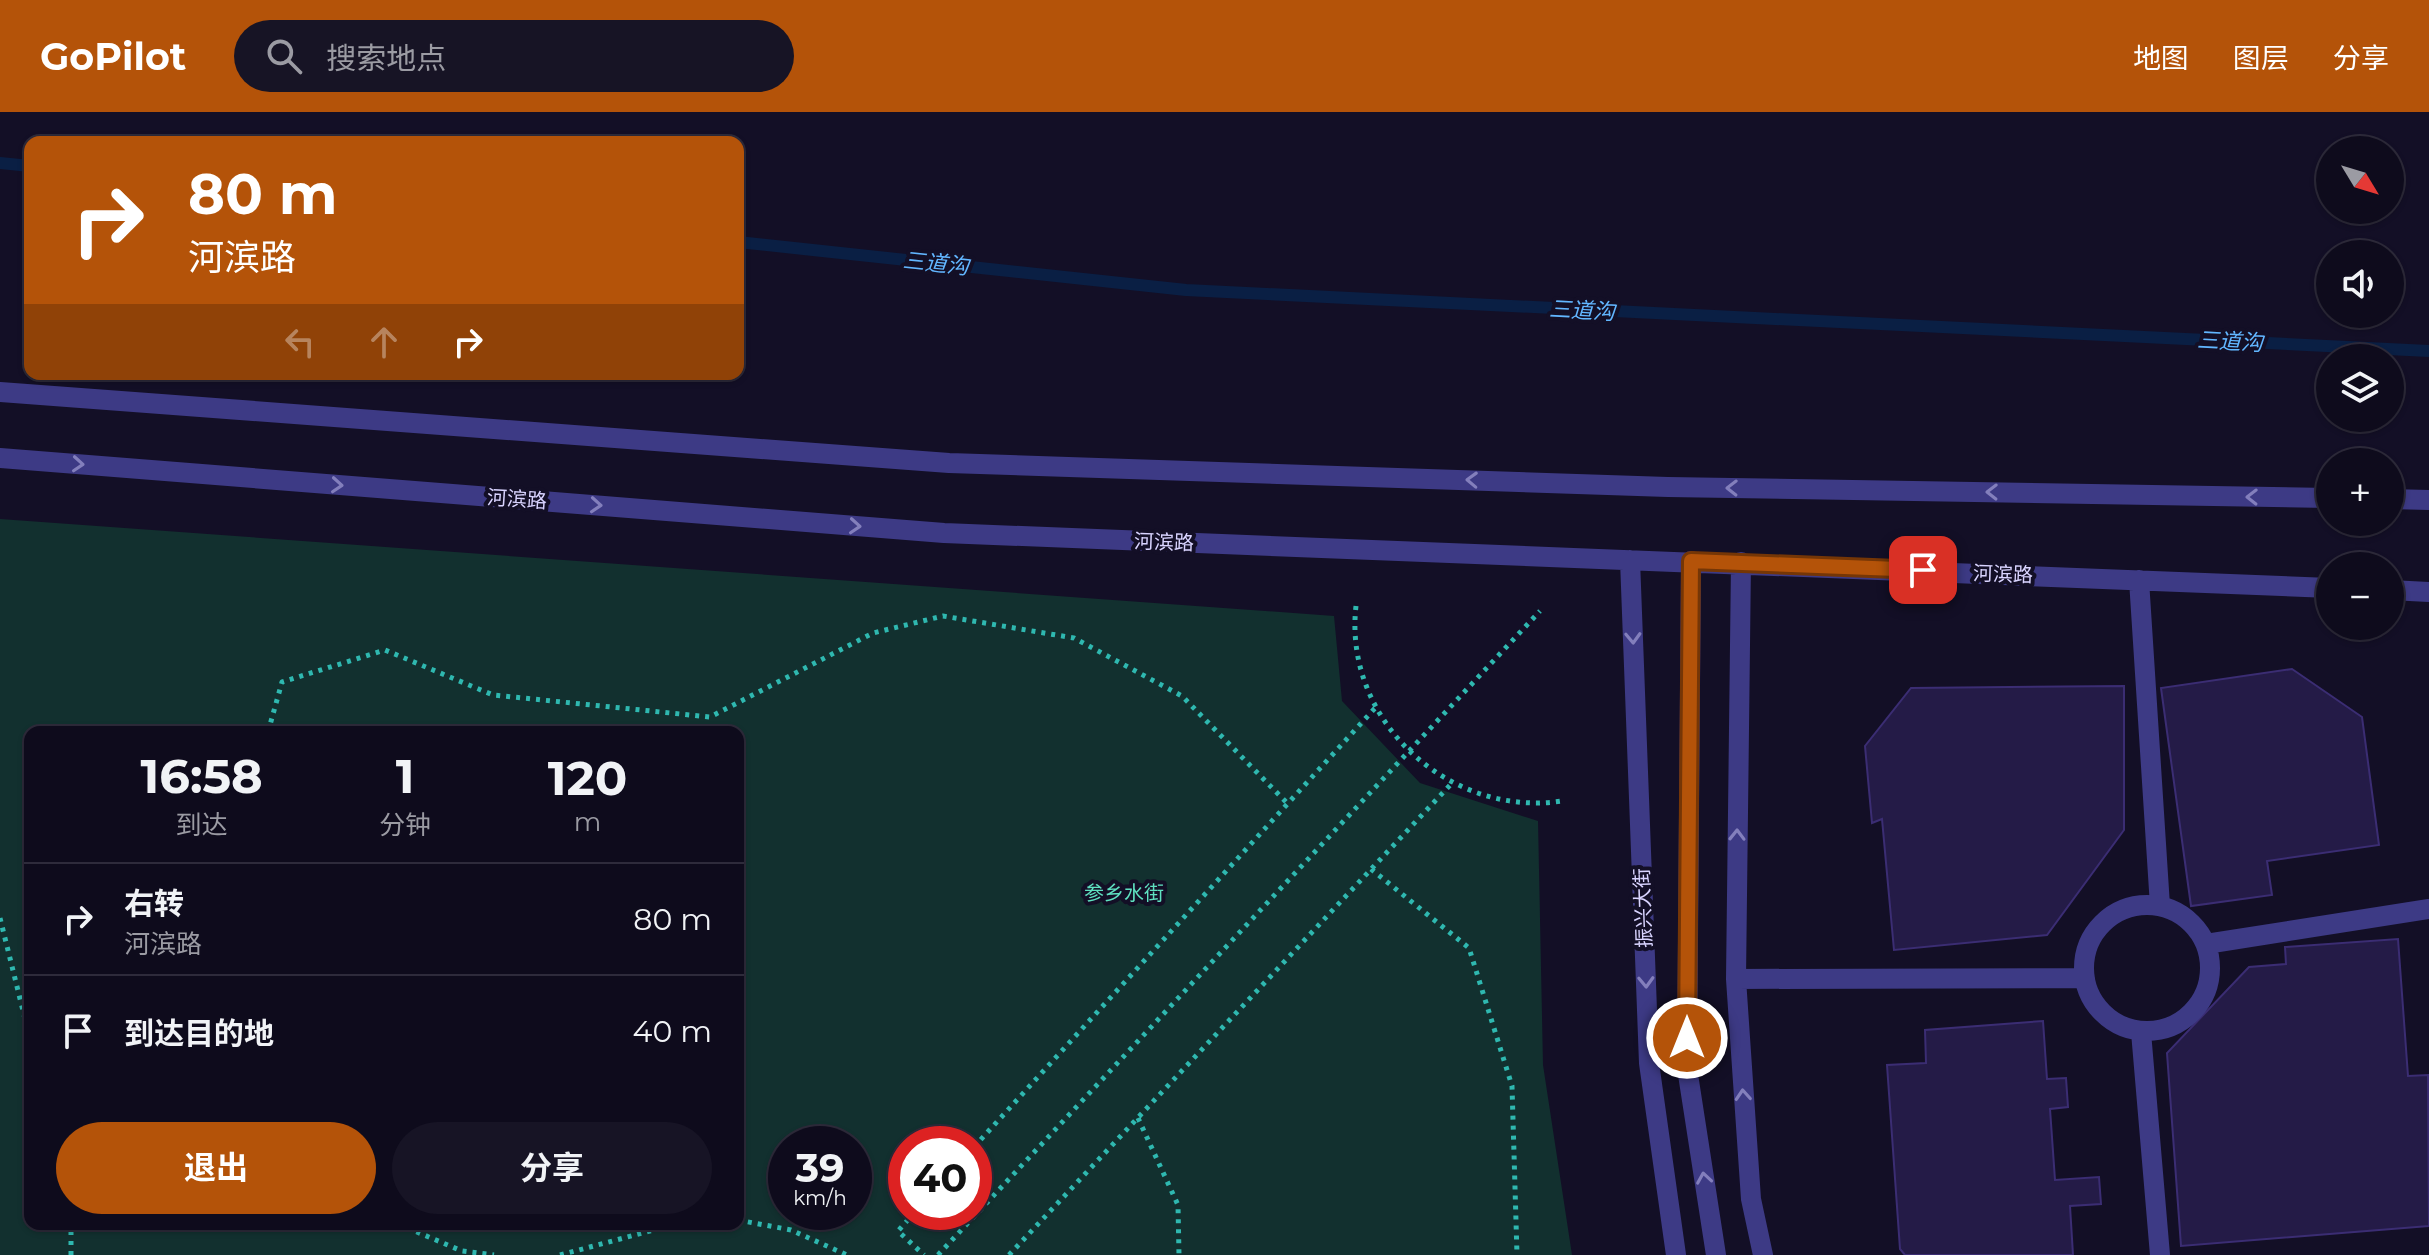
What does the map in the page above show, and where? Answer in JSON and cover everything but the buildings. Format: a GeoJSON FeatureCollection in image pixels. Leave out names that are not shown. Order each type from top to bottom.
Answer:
{"type":"FeatureCollection","features":[{"type":"Feature","properties":{"kind":"street"},"geometry":{"type":"LineString","coordinates":[[0,392],[949,463],[1668,487],[2316,498]]}},
{"type":"Feature","properties":{"kind":"street","name":"河滨路"},"geometry":{"type":"LineString","coordinates":[[0,458],[944,533],[1741,562],[2316,587]]}},
{"type":"Feature","properties":{"kind":"street"},"geometry":{"type":"LineString","coordinates":[[2404,499],[2429,500]]}},
{"type":"Feature","properties":{"kind":"street","name":"振兴大街"},"geometry":{"type":"LineString","coordinates":[[1630,560],[1649,1063],[1676,1255]]}},
{"type":"Feature","properties":{"kind":"street"},"geometry":{"type":"LineString","coordinates":[[1691,561],[1687,1068],[1716,1255]]}},
{"type":"Feature","properties":{"kind":"street"},"geometry":{"type":"LineString","coordinates":[[1741,562],[1736,979],[1751,1199],[1763,1255]]}},
{"type":"Feature","properties":{"kind":"street"},"geometry":{"type":"LineString","coordinates":[[2139,580],[2160,906]]}},
{"type":"Feature","properties":{"kind":"street"},"geometry":{"type":"LineString","coordinates":[[2404,591],[2429,592]]}},
{"type":"Feature","properties":{"kind":"street"},"geometry":{"type":"LineString","coordinates":[[2137,905],[2160,906],[2179,913],[2195,927],[2206,944],[2210,965],[2208,985],[2199,1004],[2185,1019],[2164,1029],[2141,1032],[2119,1026],[2100,1012],[2088,993],[2086,948],[2098,927],[2116,913],[2137,905]]}},
{"type":"Feature","properties":{"kind":"street"},"geometry":{"type":"LineString","coordinates":[[2206,944],[2429,909]]}},
{"type":"Feature","properties":{"kind":"street"},"geometry":{"type":"LineString","coordinates":[[1736,979],[2085,978]]}},
{"type":"Feature","properties":{"kind":"street"},"geometry":{"type":"LineString","coordinates":[[2141,1032],[2160,1255]]}},
{"type":"Feature","properties":{"kind":"path"},"geometry":{"type":"LineString","coordinates":[[1356,606],[1357,654],[1376,707],[1409,751],[1452,783],[1483,795],[1516,802],[1562,801]]}},
{"type":"Feature","properties":{"kind":"path"},"geometry":{"type":"LineString","coordinates":[[938,1255],[1540,611]]}},
{"type":"Feature","properties":{"kind":"path"},"geometry":{"type":"LineString","coordinates":[[270,726],[282,682],[385,650],[493,695],[710,717],[873,633],[943,616],[1074,638],[1182,696],[1288,804]]}},
{"type":"Feature","properties":{"kind":"path"},"geometry":{"type":"LineString","coordinates":[[992,1127],[1376,707]]}},
{"type":"Feature","properties":{"kind":"path"},"geometry":{"type":"LineString","coordinates":[[1009,1255],[1452,783]]}},
{"type":"Feature","properties":{"kind":"path"},"geometry":{"type":"LineString","coordinates":[[1371,869],[1469,948],[1512,1086],[1517,1255]]}},
{"type":"Feature","properties":{"kind":"path"},"geometry":{"type":"LineString","coordinates":[[0,918],[24,1015]]}},
{"type":"Feature","properties":{"kind":"path"},"geometry":{"type":"LineString","coordinates":[[1138,1118],[1178,1205],[1179,1255]]}},
{"type":"Feature","properties":{"kind":"path"},"geometry":{"type":"LineString","coordinates":[[744,1221],[791,1230],[847,1255]]}},
{"type":"Feature","properties":{"kind":"path"},"geometry":{"type":"LineString","coordinates":[[71,1230],[71,1255]]}},
{"type":"Feature","properties":{"kind":"path"},"geometry":{"type":"LineString","coordinates":[[412,1230],[462,1251],[494,1255]]}},
{"type":"Feature","properties":{"kind":"path"},"geometry":{"type":"LineString","coordinates":[[560,1255],[654,1230]]}},
{"type":"Feature","properties":{"kind":"path"},"geometry":{"type":"LineString","coordinates":[[899,1230],[924,1255]]}},
{"type":"Feature","properties":{"kind":"green space","name":"参乡水街"},"geometry":{"type":"Polygon","coordinates":[[[0,519],[1334,616],[1342,701],[1420,783],[1538,821],[1543,1065],[1572,1255],[0,1255],[0,519]]]}},
{"type":"Feature","properties":{"kind":"waterway","name":"三道沟"},"geometry":{"type":"LineString","coordinates":[[0,163],[24,165]]}},
{"type":"Feature","properties":{"kind":"waterway","name":"三道沟"},"geometry":{"type":"LineString","coordinates":[[744,243],[1186,290],[2429,351]]}},
{"type":"Feature","properties":{"kind":"route"},"geometry":{"type":"LineString","coordinates":[[1687,1038],[1691,561],[1923,570]]}}]}
